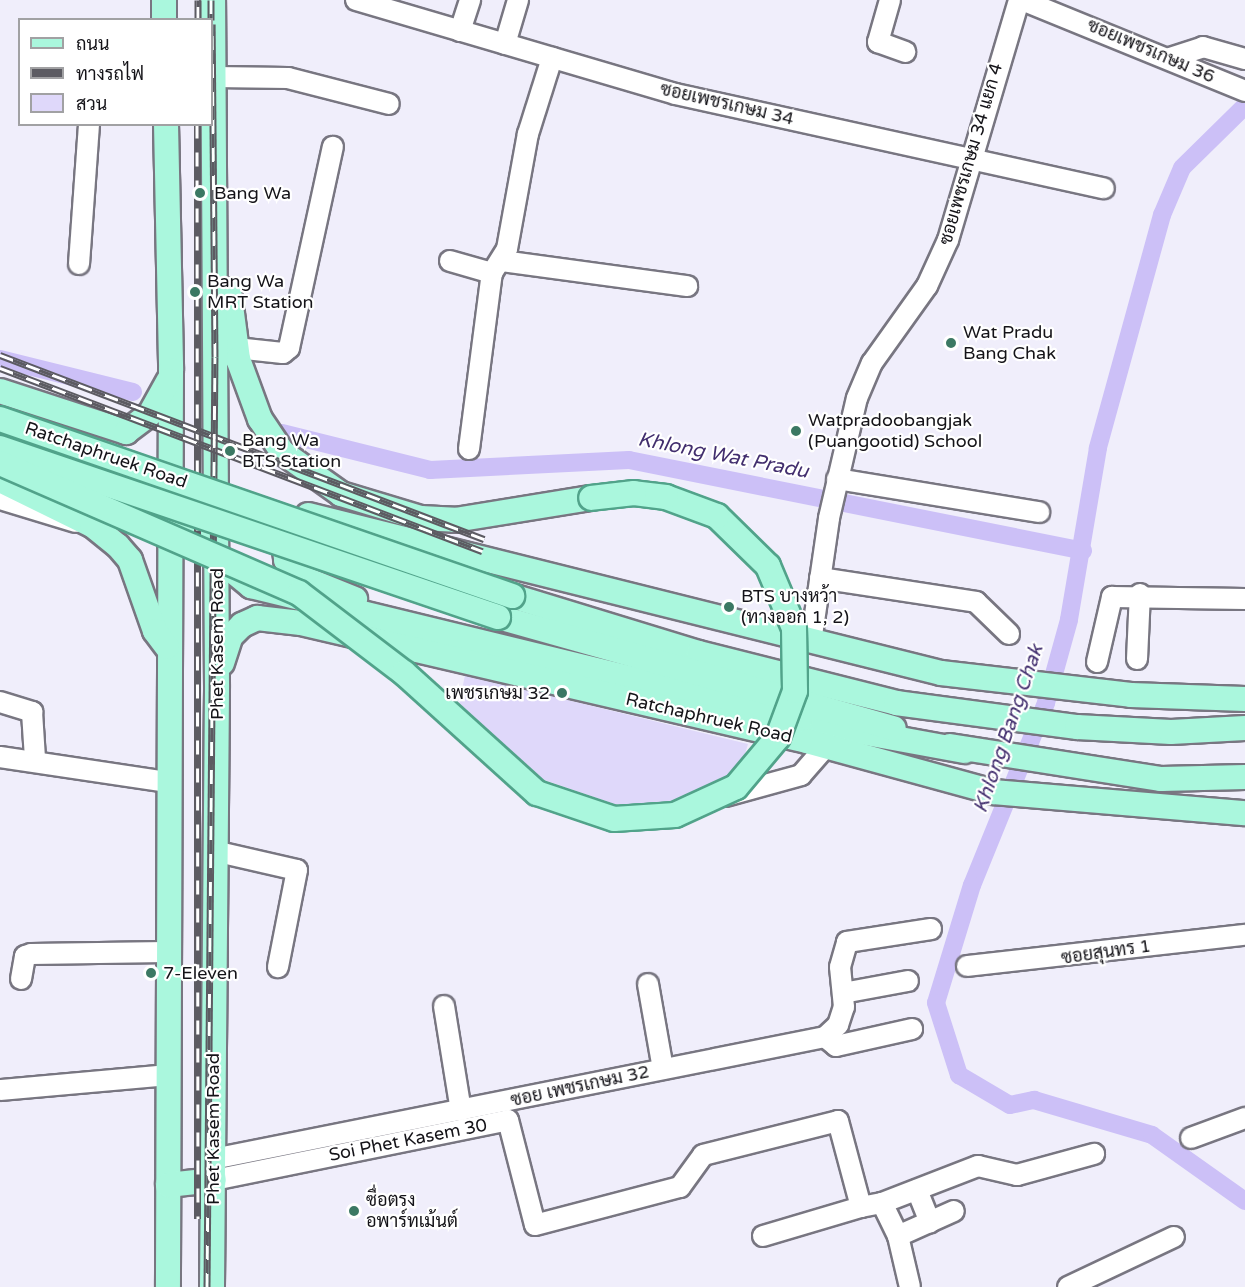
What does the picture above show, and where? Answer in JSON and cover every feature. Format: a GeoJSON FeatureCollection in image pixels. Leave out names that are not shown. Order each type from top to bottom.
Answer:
{"type":"FeatureCollection","features":[{"type":"Feature","properties":{"kind":"main road"},"geometry":{"type":"LineString","coordinates":[[164,0],[165,18]]}},
{"type":"Feature","properties":{"kind":"main road","name":"Phet Kasem Road"},"geometry":{"type":"LineString","coordinates":[[213,0],[216,140],[217,562],[213,1287]]}},
{"type":"Feature","properties":{"kind":"main road"},"geometry":{"type":"LineString","coordinates":[[166,126],[171,370],[166,952],[168,1287]]}},
{"type":"Feature","properties":{"kind":"main road"},"geometry":{"type":"LineString","coordinates":[[0,463],[299,593],[404,673],[537,793],[614,819],[675,815],[736,787],[778,737],[795,691],[794,628],[768,566],[717,516],[666,497],[634,493],[455,520],[421,518],[341,494],[282,452],[260,419],[236,348],[216,140]]}},
{"type":"Feature","properties":{"kind":"main road"},"geometry":{"type":"LineString","coordinates":[[0,391],[126,432],[158,404],[171,370]]}},
{"type":"Feature","properties":{"kind":"main road","name":"Ratchaphruek Road"},"geometry":{"type":"LineString","coordinates":[[0,419],[512,596],[699,653],[896,703],[1012,721],[1077,727],[1172,732],[1245,729]]}},
{"type":"Feature","properties":{"kind":"main road","name":"Ratchaphruek Road"},"geometry":{"type":"LineString","coordinates":[[0,448],[498,617],[860,717],[965,751],[1065,768],[1161,779],[1245,777]]}},
{"type":"Feature","properties":{"kind":"main road"},"geometry":{"type":"LineString","coordinates":[[170,465],[188,520],[217,562],[251,586],[875,737],[965,751]]}},
{"type":"Feature","properties":{"kind":"main road"},"geometry":{"type":"LineString","coordinates":[[0,480],[90,524],[130,560],[155,632],[167,647]]}},
{"type":"Feature","properties":{"kind":"main road"},"geometry":{"type":"LineString","coordinates":[[216,489],[328,521],[811,642],[1022,686],[1245,699]]}},
{"type":"Feature","properties":{"kind":"main road","name":"Ratchaphruek Road"},"geometry":{"type":"LineString","coordinates":[[167,647],[175,560],[188,520],[216,489]]}},
{"type":"Feature","properties":{"kind":"main road"},"geometry":{"type":"LineString","coordinates":[[328,521],[299,522],[283,534],[280,548],[294,570],[430,630]]}},
{"type":"Feature","properties":{"kind":"main road","name":"Ratchaphruek Road"},"geometry":{"type":"LineString","coordinates":[[217,686],[231,636],[257,618],[274,619],[367,635],[817,743],[993,792],[1056,801],[1245,813]]}},
{"type":"Feature","properties":{"kind":"main road"},"geometry":{"type":"LineString","coordinates":[[606,672],[817,743]]}},
{"type":"Feature","properties":{"kind":"main road"},"geometry":{"type":"LineString","coordinates":[[168,1185],[214,1169]]}},
{"type":"Feature","properties":{"kind":"street","name":"ซอยเพชรเกษม 34"},"geometry":{"type":"LineString","coordinates":[[356,0],[675,94],[1104,188]]}},
{"type":"Feature","properties":{"kind":"street"},"geometry":{"type":"LineString","coordinates":[[460,31],[470,0]]}},
{"type":"Feature","properties":{"kind":"street"},"geometry":{"type":"LineString","coordinates":[[505,44],[518,0]]}},
{"type":"Feature","properties":{"kind":"street"},"geometry":{"type":"LineString","coordinates":[[890,0],[878,42],[905,52]]}},
{"type":"Feature","properties":{"kind":"street","name":"ซอยเพชรเกษม 36"},"geometry":{"type":"LineString","coordinates":[[1021,0],[1170,58],[1245,91]]}},
{"type":"Feature","properties":{"kind":"street","name":"ซอยเพชรเกษม 34 แยก 4"},"geometry":{"type":"LineString","coordinates":[[811,642],[829,518],[857,398],[872,363],[927,286],[972,159],[1021,0]]}},
{"type":"Feature","properties":{"kind":"street"},"geometry":{"type":"LineString","coordinates":[[1170,58],[1203,47],[1245,59]]}},
{"type":"Feature","properties":{"kind":"street"},"geometry":{"type":"LineString","coordinates":[[469,449],[497,267],[528,134],[552,58]]}},
{"type":"Feature","properties":{"kind":"street"},"geometry":{"type":"LineString","coordinates":[[214,77],[288,78],[389,104]]}},
{"type":"Feature","properties":{"kind":"street"},"geometry":{"type":"LineString","coordinates":[[79,264],[89,126]]}},
{"type":"Feature","properties":{"kind":"street"},"geometry":{"type":"LineString","coordinates":[[236,348],[286,353],[289,348],[333,147]]}},
{"type":"Feature","properties":{"kind":"street"},"geometry":{"type":"LineString","coordinates":[[450,261],[687,286]]}},
{"type":"Feature","properties":{"kind":"street"},"geometry":{"type":"LineString","coordinates":[[0,428],[76,452],[101,455],[114,483],[96,508],[81,514],[64,510]]}},
{"type":"Feature","properties":{"kind":"street"},"geometry":{"type":"LineString","coordinates":[[76,452],[126,432]]}},
{"type":"Feature","properties":{"kind":"street"},"geometry":{"type":"LineString","coordinates":[[836,483],[1039,512]]}},
{"type":"Feature","properties":{"kind":"street"},"geometry":{"type":"LineString","coordinates":[[0,500],[47,518],[90,524]]}},
{"type":"Feature","properties":{"kind":"street"},"geometry":{"type":"LineString","coordinates":[[820,578],[976,602],[1009,634]]}},
{"type":"Feature","properties":{"kind":"street"},"geometry":{"type":"LineString","coordinates":[[1097,662],[1108,602],[1123,593],[1245,598]]}},
{"type":"Feature","properties":{"kind":"street"},"geometry":{"type":"LineString","coordinates":[[1137,659],[1140,594]]}},
{"type":"Feature","properties":{"kind":"street"},"geometry":{"type":"LineString","coordinates":[[0,702],[32,712],[35,759]]}},
{"type":"Feature","properties":{"kind":"street"},"geometry":{"type":"LineString","coordinates":[[442,720],[524,778],[606,811],[688,805],[801,775],[817,743]]}},
{"type":"Feature","properties":{"kind":"street"},"geometry":{"type":"LineString","coordinates":[[0,757],[35,759],[168,782]]}},
{"type":"Feature","properties":{"kind":"street"},"geometry":{"type":"LineString","coordinates":[[214,851],[302,871],[278,967]]}},
{"type":"Feature","properties":{"kind":"street"},"geometry":{"type":"LineString","coordinates":[[912,1029],[836,1046],[825,1037],[838,1025],[843,993],[840,968],[847,942],[931,928]]}},
{"type":"Feature","properties":{"kind":"street","name":"ซอยสุนทร 1"},"geometry":{"type":"LineString","coordinates":[[967,966],[1245,935]]}},
{"type":"Feature","properties":{"kind":"street"},"geometry":{"type":"LineString","coordinates":[[21,979],[25,956],[31,954],[166,952]]}},
{"type":"Feature","properties":{"kind":"street"},"geometry":{"type":"LineString","coordinates":[[843,993],[908,981]]}},
{"type":"Feature","properties":{"kind":"street"},"geometry":{"type":"LineString","coordinates":[[648,984],[663,1069]]}},
{"type":"Feature","properties":{"kind":"street"},"geometry":{"type":"LineString","coordinates":[[444,1006],[461,1111]]}},
{"type":"Feature","properties":{"kind":"street","name":"ซอย เพชรเกษม 32"},"geometry":{"type":"LineString","coordinates":[[214,1169],[461,1111],[825,1037]]}},
{"type":"Feature","properties":{"kind":"street"},"geometry":{"type":"LineString","coordinates":[[0,1090],[167,1075]]}},
{"type":"Feature","properties":{"kind":"street"},"geometry":{"type":"LineString","coordinates":[[1191,1138],[1245,1118]]}},
{"type":"Feature","properties":{"kind":"street","name":"Soi Phet Kasem 30"},"geometry":{"type":"LineString","coordinates":[[214,1169],[508,1120],[535,1225],[680,1186],[703,1155],[838,1121],[861,1207]]}},
{"type":"Feature","properties":{"kind":"street"},"geometry":{"type":"LineString","coordinates":[[763,1236],[882,1203],[978,1166],[1017,1175],[1094,1154]]}},
{"type":"Feature","properties":{"kind":"street"},"geometry":{"type":"LineString","coordinates":[[916,1190],[930,1222]]}},
{"type":"Feature","properties":{"kind":"street"},"geometry":{"type":"LineString","coordinates":[[882,1203],[898,1236],[910,1287]]}},
{"type":"Feature","properties":{"kind":"street"},"geometry":{"type":"LineString","coordinates":[[898,1236],[954,1211]]}},
{"type":"Feature","properties":{"kind":"street"},"geometry":{"type":"LineString","coordinates":[[1068,1287],[1174,1237]]}},
{"type":"Feature","properties":{"kind":"green space"},"geometry":{"type":"Polygon","coordinates":[[[465,675],[748,744],[730,804],[614,804],[527,774],[458,710],[465,675]]]}},
{"type":"Feature","properties":{"kind":"waterway","name":"Khlong Bang Chak"},"geometry":{"type":"LineString","coordinates":[[1245,106],[1182,168],[1162,215],[1098,448],[1069,620],[1046,703],[972,885],[936,1003],[959,1075],[1010,1105],[1034,1100],[1152,1135],[1245,1201]]}},
{"type":"Feature","properties":{"kind":"waterway","name":"Khlong Wat Pradu"},"geometry":{"type":"LineString","coordinates":[[0,359],[133,392]]}},
{"type":"Feature","properties":{"kind":"waterway","name":"Khlong Wat Pradu"},"geometry":{"type":"LineString","coordinates":[[282,433],[430,470],[629,460],[1083,551]]}},
{"type":"Feature","properties":{"kind":"railway"},"geometry":{"type":"LineString","coordinates":[[198,0],[198,18]]}},
{"type":"Feature","properties":{"kind":"railway"},"geometry":{"type":"LineString","coordinates":[[211,0],[211,18]]}},
{"type":"Feature","properties":{"kind":"railway"},"geometry":{"type":"LineString","coordinates":[[197,126],[198,1219]]}},
{"type":"Feature","properties":{"kind":"railway"},"geometry":{"type":"LineString","coordinates":[[207,1287],[215,357],[213,126]]}},
{"type":"Feature","properties":{"kind":"railway"},"geometry":{"type":"LineString","coordinates":[[0,355],[484,539]]}},
{"type":"Feature","properties":{"kind":"railway"},"geometry":{"type":"LineString","coordinates":[[0,368],[482,551]]}},
{"type":"Feature","properties":{"kind":"place","name":"Bang Wa"},"geometry":{"type":"Point","coordinates":[200,193]}},
{"type":"Feature","properties":{"kind":"place","name":"Bang Wa MRT Station"},"geometry":{"type":"Point","coordinates":[195,292]}},
{"type":"Feature","properties":{"kind":"place","name":"Wat Pradu Bang Chak"},"geometry":{"type":"Point","coordinates":[951,343]}},
{"type":"Feature","properties":{"kind":"place","name":"Watpradoobangjak (Puangootid) School"},"geometry":{"type":"Point","coordinates":[796,431]}},
{"type":"Feature","properties":{"kind":"place","name":"Bang Wa BTS Station"},"geometry":{"type":"Point","coordinates":[230,451]}},
{"type":"Feature","properties":{"kind":"place","name":"BTS บางหว้า (ทางออก 1, 2)"},"geometry":{"type":"Point","coordinates":[729,607]}},
{"type":"Feature","properties":{"kind":"place","name":"เพชรเกษม 32"},"geometry":{"type":"Point","coordinates":[562,693]}},
{"type":"Feature","properties":{"kind":"place","name":"7-Eleven"},"geometry":{"type":"Point","coordinates":[151,973]}},
{"type":"Feature","properties":{"kind":"place","name":"ซื่อตรง อพาร์ทเม้นต์"},"geometry":{"type":"Point","coordinates":[354,1211]}}]}
